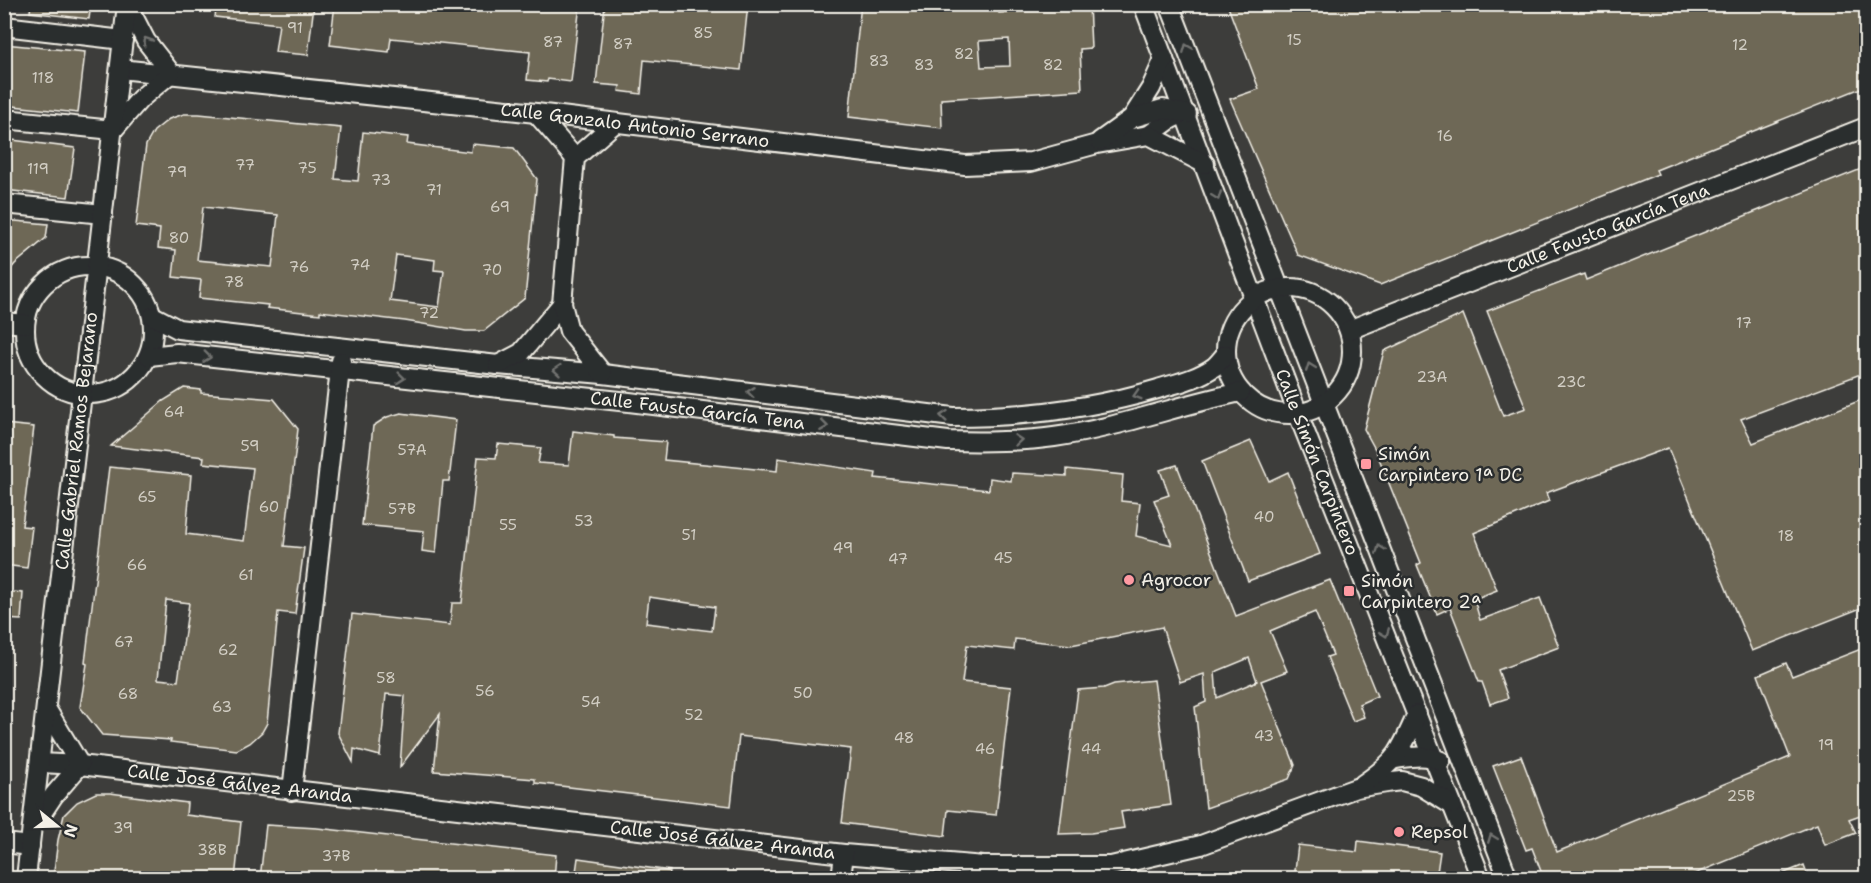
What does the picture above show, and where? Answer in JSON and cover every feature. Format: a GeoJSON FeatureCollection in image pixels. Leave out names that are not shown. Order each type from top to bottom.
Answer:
{"type":"FeatureCollection","features":[{"type":"Feature","properties":{"kind":"street","name":"Calle Gabriel Ramos Bejarano"},"geometry":{"type":"LineString","coordinates":[[26,879],[127,4]]}},
{"type":"Feature","properties":{"kind":"street"},"geometry":{"type":"LineString","coordinates":[[4,119],[113,130],[140,99],[171,74],[146,41],[127,4]]}},
{"type":"Feature","properties":{"kind":"street","name":"Calle Simón Carpintero"},"geometry":{"type":"LineString","coordinates":[[1143,4],[1299,414],[1481,879]]}},
{"type":"Feature","properties":{"kind":"street","name":"Calle Simón Carpintero"},"geometry":{"type":"LineString","coordinates":[[1169,4],[1281,288],[1323,404],[1508,879]]}},
{"type":"Feature","properties":{"kind":"street"},"geometry":{"type":"LineString","coordinates":[[4,26],[123,40]]}},
{"type":"Feature","properties":{"kind":"street","name":"Calle Gonzalo Antonio Serrano"},"geometry":{"type":"LineString","coordinates":[[1132,118],[1151,88],[1164,59]]}},
{"type":"Feature","properties":{"kind":"street","name":"Calle Gonzalo Antonio Serrano"},"geometry":{"type":"LineString","coordinates":[[120,69],[536,113],[965,165],[1031,162],[1096,144],[1149,135],[1171,119],[1184,113]]}},
{"type":"Feature","properties":{"kind":"street"},"geometry":{"type":"LineString","coordinates":[[1184,113],[1199,80]]}},
{"type":"Feature","properties":{"kind":"street","name":"Calle Gonzalo Antonio Serrano"},"geometry":{"type":"LineString","coordinates":[[1096,144],[1132,118],[1163,109],[1184,113]]}},
{"type":"Feature","properties":{"kind":"street"},"geometry":{"type":"LineString","coordinates":[[536,113],[575,158]]}},
{"type":"Feature","properties":{"kind":"street","name":"Calle Simón Carpintero"},"geometry":{"type":"LineString","coordinates":[[1184,113],[1191,115],[1213,143],[1237,205],[1258,231]]}},
{"type":"Feature","properties":{"kind":"street"},"geometry":{"type":"LineString","coordinates":[[603,374],[569,331],[562,304],[575,158],[615,123]]}},
{"type":"Feature","properties":{"kind":"street","name":"Calle Fausto García Tena"},"geometry":{"type":"LineString","coordinates":[[1349,330],[1866,127]]}},
{"type":"Feature","properties":{"kind":"street"},"geometry":{"type":"LineString","coordinates":[[1149,135],[1205,164]]}},
{"type":"Feature","properties":{"kind":"street"},"geometry":{"type":"LineString","coordinates":[[4,204],[103,214]]}},
{"type":"Feature","properties":{"kind":"street"},"geometry":{"type":"LineString","coordinates":[[97,265],[116,271],[133,281],[145,297],[153,316],[154,336],[149,356],[137,373],[121,387],[102,394],[81,394],[62,389],[46,378],[33,363],[26,344],[25,324],[30,304],[35,296],[41,287],[57,274],[76,266],[97,265]]}},
{"type":"Feature","properties":{"kind":"street"},"geometry":{"type":"LineString","coordinates":[[1281,288],[1302,289],[1322,297],[1338,311],[1349,330],[1353,351],[1349,372],[1339,390],[1323,404],[1299,414],[1277,413],[1258,406],[1241,392],[1231,374],[1226,354],[1229,332],[1239,313],[1255,298],[1267,292],[1281,288]]}},
{"type":"Feature","properties":{"kind":"street"},"geometry":{"type":"LineString","coordinates":[[498,365],[521,353],[562,304]]}},
{"type":"Feature","properties":{"kind":"street","name":"Calle Fausto García Tena"},"geometry":{"type":"LineString","coordinates":[[153,316],[178,329],[498,365],[603,374],[953,417],[1002,417],[1052,412],[1118,401],[1193,378],[1215,366],[1226,354]]}},
{"type":"Feature","properties":{"kind":"street"},"geometry":{"type":"LineString","coordinates":[[4,322],[25,324]]}},
{"type":"Feature","properties":{"kind":"street"},"geometry":{"type":"LineString","coordinates":[[292,791],[342,348]]}},
{"type":"Feature","properties":{"kind":"street","name":"Calle Fausto García Tena"},"geometry":{"type":"LineString","coordinates":[[149,356],[177,353],[629,402],[948,441],[999,442],[1054,437],[1143,419],[1202,400],[1241,392]]}},
{"type":"Feature","properties":{"kind":"street"},"geometry":{"type":"LineString","coordinates":[[33,826],[54,795],[80,765],[47,710]]}},
{"type":"Feature","properties":{"kind":"street","name":"Calle José Gálvez Aranda"},"geometry":{"type":"LineString","coordinates":[[1356,788],[1395,759],[1417,714]]}},
{"type":"Feature","properties":{"kind":"street"},"geometry":{"type":"LineString","coordinates":[[1402,781],[1415,775],[1434,758],[1446,722]]}},
{"type":"Feature","properties":{"kind":"street"},"geometry":{"type":"LineString","coordinates":[[1395,759],[1420,756],[1434,758],[1467,775]]}},
{"type":"Feature","properties":{"kind":"street","name":"Calle José Gálvez Aranda"},"geometry":{"type":"LineString","coordinates":[[40,763],[80,765],[844,854],[984,867],[1079,872],[1201,844],[1356,788],[1402,781],[1421,786],[1452,805]]}},
{"type":"Feature","properties":{"kind":"street"},"geometry":{"type":"LineString","coordinates":[[4,843],[30,846]]}},
{"type":"Feature","properties":{"kind":"street"},"geometry":{"type":"LineString","coordinates":[[841,879],[844,854]]}},
{"type":"Feature","properties":{"kind":"shaded area"},"geometry":{"type":"Polygon","coordinates":[[[5,5],[1866,5],[1866,878],[5,878],[5,5]]]}},
{"type":"Feature","properties":{"kind":"building"},"geometry":{"type":"Polygon","coordinates":[[[31,4],[91,4],[89,19],[30,12],[31,4]]]}},
{"type":"Feature","properties":{"kind":"building"},"geometry":{"type":"Polygon","coordinates":[[[217,4],[314,4],[308,55],[275,52],[279,24],[215,17],[217,4]]]}},
{"type":"Feature","properties":{"kind":"building"},"geometry":{"type":"Polygon","coordinates":[[[335,4],[580,4],[571,82],[548,79],[547,82],[527,80],[530,52],[391,38],[389,52],[330,45],[335,4]]]}},
{"type":"Feature","properties":{"kind":"building"},"geometry":{"type":"Polygon","coordinates":[[[605,4],[748,4],[741,70],[644,60],[641,94],[619,91],[620,86],[596,84],[605,4]]]}},
{"type":"Feature","properties":{"kind":"building"},"geometry":{"type":"Polygon","coordinates":[[[861,4],[905,4],[945,9],[945,4],[999,4],[999,13],[1042,10],[1042,4],[1089,4],[1091,48],[1080,49],[1082,90],[941,99],[942,128],[849,117],[861,4]],[[1009,39],[979,41],[981,67],[1010,66],[1009,39]]]}},
{"type":"Feature","properties":{"kind":"building"},"geometry":{"type":"Polygon","coordinates":[[[1227,4],[1866,4],[1866,86],[1656,170],[1658,174],[1380,285],[1298,255],[1230,99],[1259,89],[1227,4]]]}},
{"type":"Feature","properties":{"kind":"building"},"geometry":{"type":"Polygon","coordinates":[[[4,44],[85,52],[78,113],[4,105],[4,44]]]}},
{"type":"Feature","properties":{"kind":"building"},"geometry":{"type":"Polygon","coordinates":[[[184,114],[199,114],[341,128],[335,179],[358,181],[363,132],[408,137],[407,144],[471,152],[472,144],[514,148],[537,179],[525,298],[484,331],[466,331],[405,321],[320,311],[320,314],[267,308],[268,305],[199,298],[201,280],[173,277],[176,250],[158,248],[160,229],[136,226],[146,145],[154,131],[169,119],[184,114]],[[203,207],[197,260],[272,267],[278,215],[203,207]],[[396,255],[390,301],[439,307],[444,271],[434,270],[435,260],[396,255]]]}},
{"type":"Feature","properties":{"kind":"building"},"geometry":{"type":"Polygon","coordinates":[[[4,139],[75,148],[68,197],[4,190],[4,139]]]}},
{"type":"Feature","properties":{"kind":"building"},"geometry":{"type":"Polygon","coordinates":[[[1866,167],[1866,372],[1741,419],[1753,443],[1866,398],[1866,606],[1752,651],[1668,448],[1546,493],[1549,501],[1474,533],[1497,590],[1474,599],[1480,620],[1540,598],[1559,647],[1498,670],[1508,698],[1490,704],[1450,608],[1437,614],[1417,565],[1421,563],[1376,451],[1364,429],[1384,351],[1463,314],[1503,416],[1526,408],[1487,311],[1584,274],[1586,280],[1866,167]]]}},
{"type":"Feature","properties":{"kind":"building"},"geometry":{"type":"Polygon","coordinates":[[[4,220],[48,224],[46,238],[15,264],[4,277],[4,220]]]}},
{"type":"Feature","properties":{"kind":"building"},"geometry":{"type":"Polygon","coordinates":[[[184,388],[201,390],[201,393],[274,399],[298,429],[284,546],[304,548],[295,614],[278,612],[267,723],[262,732],[250,743],[237,750],[170,742],[171,740],[102,735],[80,707],[109,467],[191,475],[186,534],[244,541],[253,468],[203,463],[204,457],[111,446],[163,401],[184,388]],[[166,600],[158,679],[178,681],[189,603],[166,600]]]}},
{"type":"Feature","properties":{"kind":"building"},"geometry":{"type":"Polygon","coordinates":[[[401,413],[456,420],[449,481],[443,481],[436,553],[422,551],[424,531],[362,525],[373,426],[387,417],[401,413]]]}},
{"type":"Feature","properties":{"kind":"building"},"geometry":{"type":"Polygon","coordinates":[[[4,424],[34,427],[22,526],[32,527],[27,568],[4,565],[4,424]]]}},
{"type":"Feature","properties":{"kind":"building"},"geometry":{"type":"Polygon","coordinates":[[[573,431],[614,436],[614,438],[666,442],[664,460],[777,471],[778,458],[876,473],[875,478],[989,490],[990,478],[1011,481],[1012,473],[1067,476],[1067,469],[1123,475],[1121,501],[1140,503],[1136,536],[1172,545],[1154,500],[1169,495],[1160,470],[1177,465],[1236,616],[1330,580],[1377,696],[1359,704],[1364,717],[1353,721],[1327,657],[1333,655],[1315,612],[1270,631],[1287,671],[1261,681],[1295,765],[1289,779],[1206,808],[1195,707],[1206,702],[1204,674],[1180,682],[1162,627],[1071,645],[1015,639],[1014,650],[967,645],[962,682],[1011,687],[996,815],[948,810],[945,836],[842,823],[851,749],[739,736],[731,806],[535,783],[535,779],[434,771],[440,714],[400,767],[405,696],[386,694],[380,756],[354,749],[353,762],[338,733],[352,614],[450,625],[452,603],[462,603],[478,457],[496,458],[498,444],[541,448],[538,463],[569,465],[573,431]],[[649,597],[646,623],[712,631],[715,607],[649,597]],[[1249,658],[1215,672],[1217,698],[1257,681],[1249,658]]]}},
{"type":"Feature","properties":{"kind":"building"},"geometry":{"type":"Polygon","coordinates":[[[1251,441],[1269,481],[1288,472],[1320,554],[1248,581],[1202,461],[1251,441]]]}},
{"type":"Feature","properties":{"kind":"building"},"geometry":{"type":"Polygon","coordinates":[[[4,591],[23,593],[21,620],[4,619],[4,591]]]}},
{"type":"Feature","properties":{"kind":"building"},"geometry":{"type":"Polygon","coordinates":[[[1866,647],[1866,813],[1849,819],[1856,833],[1825,845],[1817,824],[1682,879],[1544,879],[1532,848],[1526,850],[1493,766],[1521,756],[1557,852],[1790,757],[1758,675],[1786,663],[1792,676],[1866,647]]]}},
{"type":"Feature","properties":{"kind":"building"},"geometry":{"type":"Polygon","coordinates":[[[1154,680],[1171,805],[1121,812],[1124,828],[1091,833],[1059,834],[1078,690],[1154,680]]]}},
{"type":"Feature","properties":{"kind":"building"},"geometry":{"type":"Polygon","coordinates":[[[96,793],[187,803],[186,815],[241,822],[235,879],[53,879],[64,815],[77,802],[96,793]]]}},
{"type":"Feature","properties":{"kind":"building"},"geometry":{"type":"Polygon","coordinates":[[[266,825],[317,828],[556,855],[554,879],[260,879],[266,825]]]}},
{"type":"Feature","properties":{"kind":"building"},"geometry":{"type":"Polygon","coordinates":[[[1358,841],[1440,852],[1436,879],[1294,879],[1298,845],[1357,852],[1358,841]]]}},
{"type":"Feature","properties":{"kind":"building"},"geometry":{"type":"Polygon","coordinates":[[[578,858],[670,871],[669,879],[575,879],[578,858]]]}},
{"type":"Feature","properties":{"kind":"building"},"geometry":{"type":"Polygon","coordinates":[[[1804,865],[1809,879],[1772,879],[1772,878],[1804,865]]]}},
{"type":"Feature","properties":{"kind":"place","name":"Simón Carpintero 1ª DC"},"geometry":{"type":"Point","coordinates":[1366,464]}},
{"type":"Feature","properties":{"kind":"place","name":"Agrocor"},"geometry":{"type":"Point","coordinates":[1129,580]}},
{"type":"Feature","properties":{"kind":"place","name":"Simón Carpintero 2ª"},"geometry":{"type":"Point","coordinates":[1349,591]}},
{"type":"Feature","properties":{"kind":"place","name":"Repsol"},"geometry":{"type":"Point","coordinates":[1399,832]}}]}
